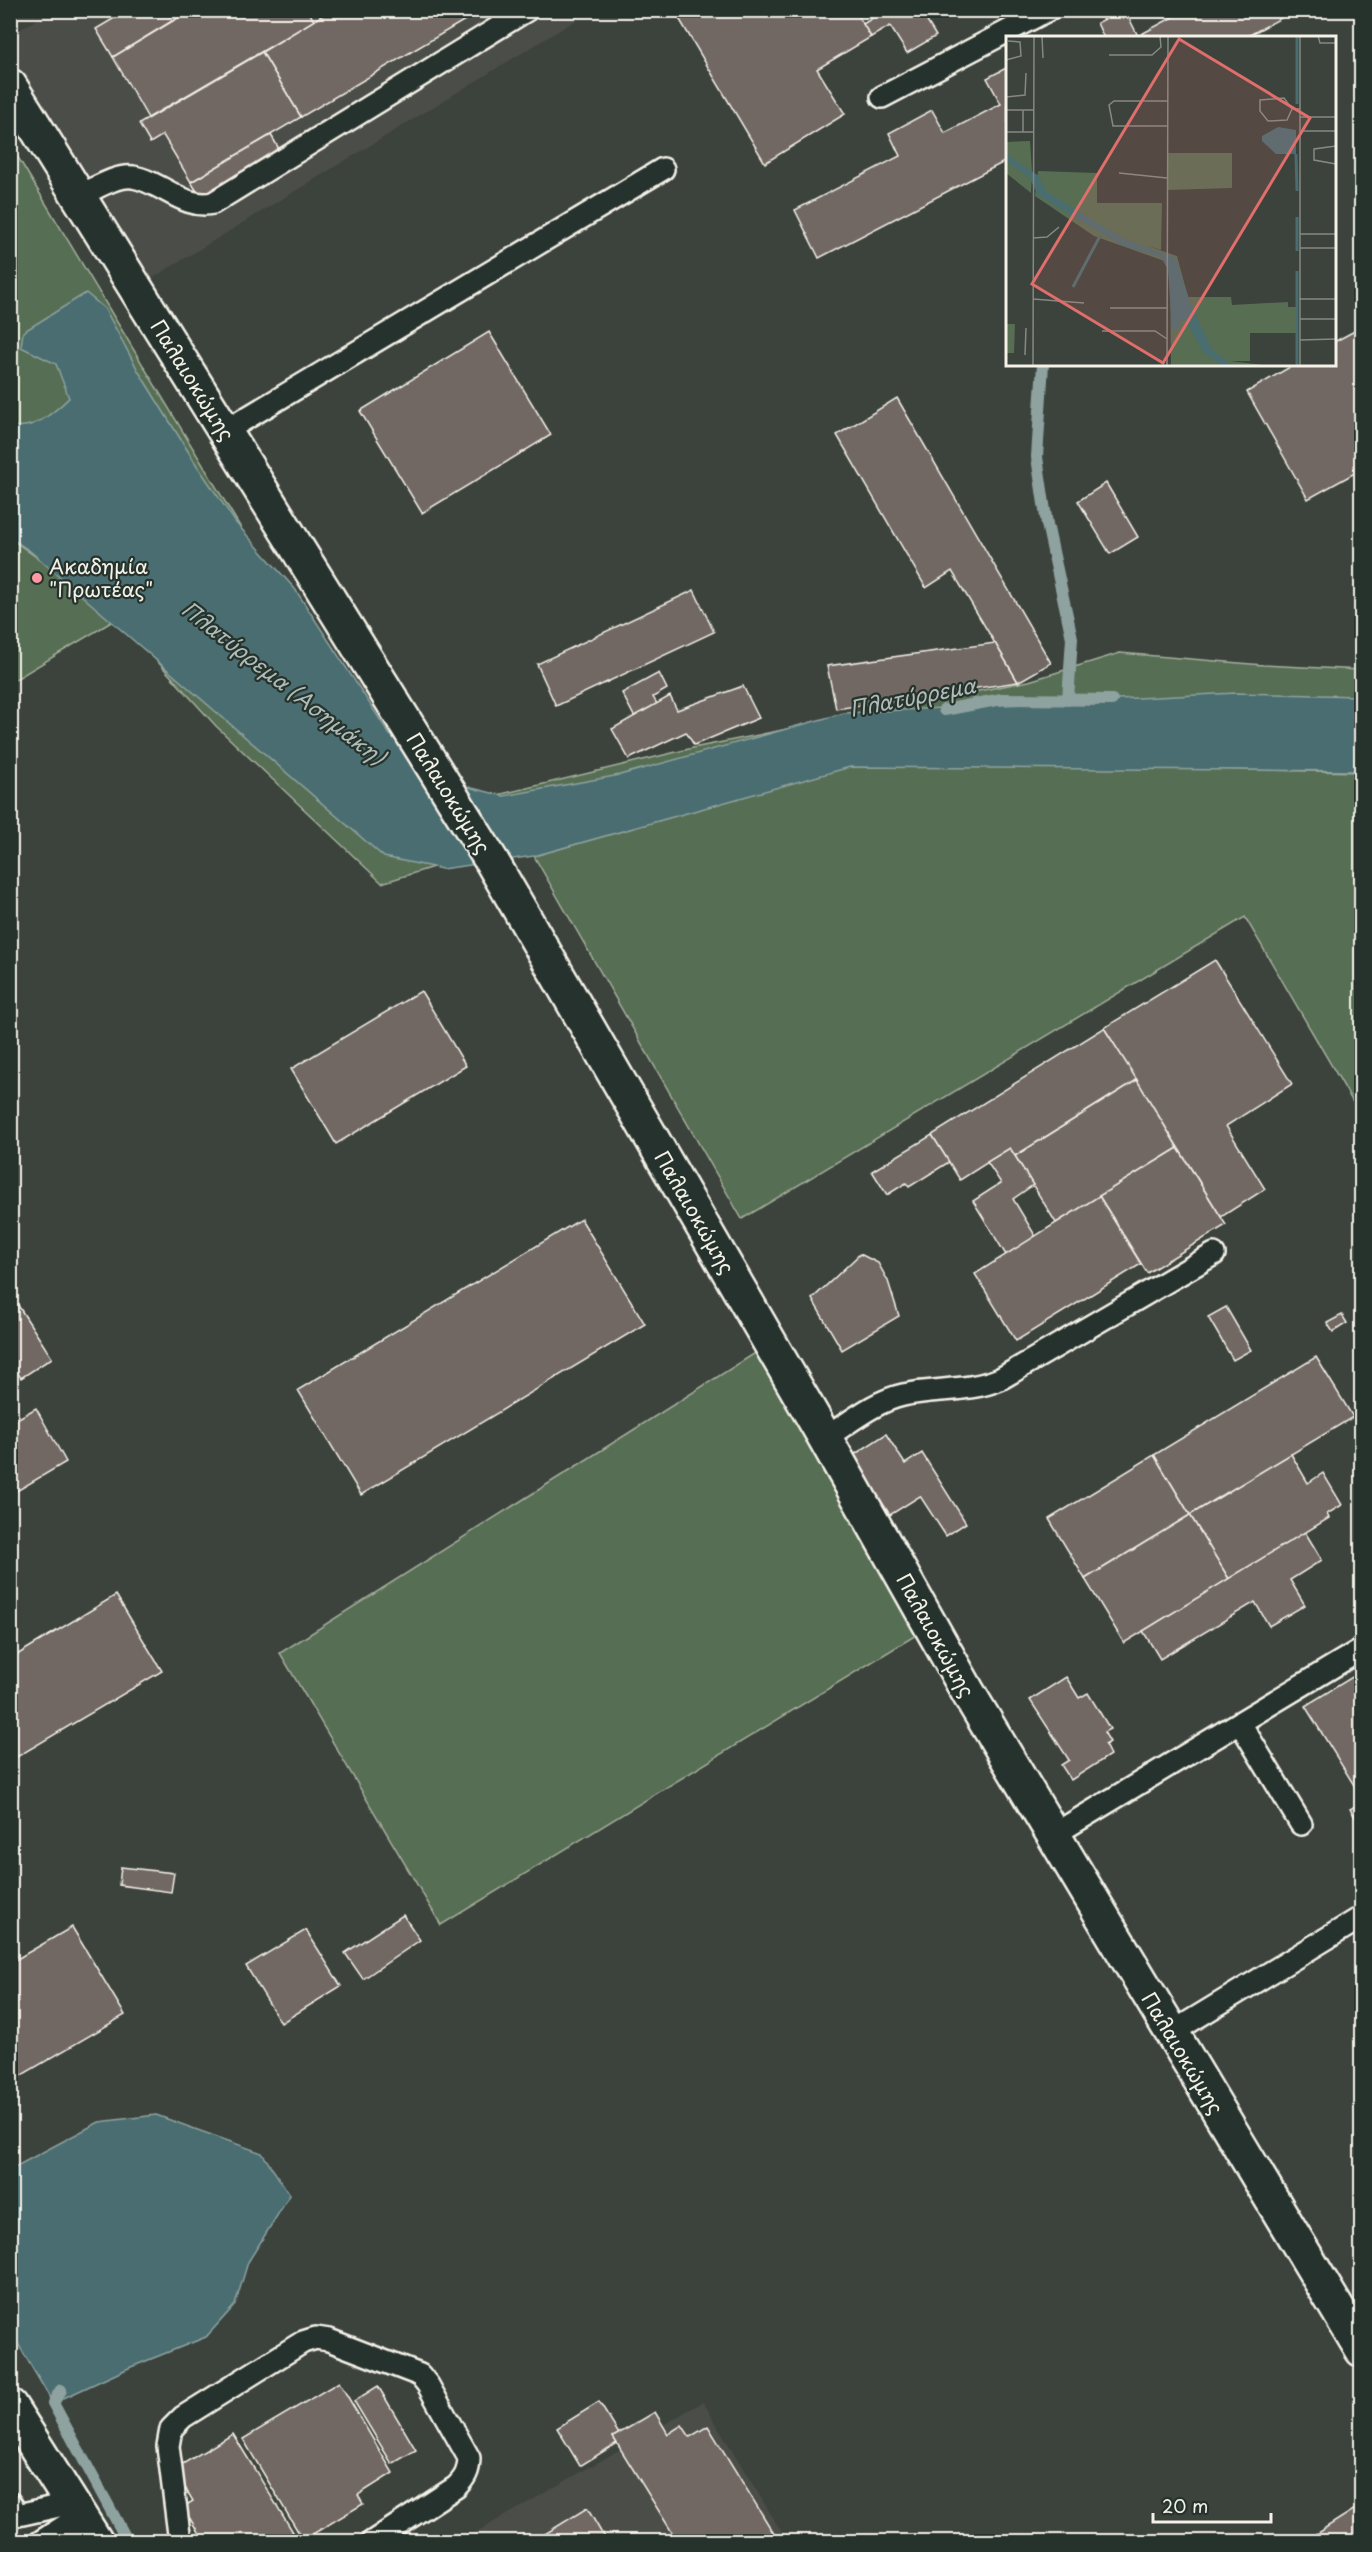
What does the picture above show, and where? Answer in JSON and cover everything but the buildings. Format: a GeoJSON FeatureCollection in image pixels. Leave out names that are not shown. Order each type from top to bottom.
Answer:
{"type":"FeatureCollection","features":[{"type":"Feature","properties":{"kind":"street","name":"Παλαιοκώμης"},"geometry":{"type":"LineString","coordinates":[[10,86],[491,860],[825,1438],[969,1694],[1362,2350]]}},
{"type":"Feature","properties":{"kind":"street"},"geometry":{"type":"LineString","coordinates":[[11,2408],[83,2520]]}},
{"type":"Feature","properties":{"kind":"lane"},"geometry":{"type":"LineString","coordinates":[[79,196],[116,179],[132,177],[192,202],[206,205],[213,203],[527,10]]}},
{"type":"Feature","properties":{"kind":"lane"},"geometry":{"type":"LineString","coordinates":[[882,97],[1048,10]]}},
{"type":"Feature","properties":{"kind":"lane"},"geometry":{"type":"LineString","coordinates":[[225,431],[663,169]]}},
{"type":"Feature","properties":{"kind":"lane"},"geometry":{"type":"LineString","coordinates":[[825,1438],[875,1406],[894,1397],[973,1387],[1000,1379],[1214,1254]]}},
{"type":"Feature","properties":{"kind":"lane"},"geometry":{"type":"LineString","coordinates":[[1053,1835],[1362,1649]]}},
{"type":"Feature","properties":{"kind":"lane"},"geometry":{"type":"LineString","coordinates":[[1239,1723],[1301,1824]]}},
{"type":"Feature","properties":{"kind":"lane"},"geometry":{"type":"LineString","coordinates":[[1171,2033],[1362,1917]]}},
{"type":"Feature","properties":{"kind":"lane"},"geometry":{"type":"LineString","coordinates":[[180,2541],[168,2446],[171,2429],[183,2417],[303,2343],[316,2338],[329,2340],[420,2375],[428,2385],[469,2458],[469,2469],[456,2487],[372,2541]]}},
{"type":"Feature","properties":{"kind":"lane"},"geometry":{"type":"LineString","coordinates":[[10,2503],[18,2515],[83,2520]]}},
{"type":"Feature","properties":{"kind":"lane"},"geometry":{"type":"LineString","coordinates":[[40,2541],[83,2520]]}},
{"type":"Feature","properties":{"kind":"shaded area"},"geometry":{"type":"Polygon","coordinates":[[[52,10],[591,11],[144,283],[11,65],[10,36],[52,10]]]}},
{"type":"Feature","properties":{"kind":"shaded area"},"geometry":{"type":"Polygon","coordinates":[[[703,2402],[787,2541],[459,2542],[703,2402]]]}},
{"type":"Feature","properties":{"kind":"green space"},"geometry":{"type":"Polygon","coordinates":[[[10,144],[405,801],[481,799],[693,748],[1029,681],[1120,653],[1263,665],[1361,670],[1361,754],[1158,768],[1361,772],[1361,1116],[1245,917],[742,1219],[534,856],[869,761],[443,864],[382,883],[216,726],[118,618],[11,682],[11,539],[71,582],[11,536],[10,144]]]}},
{"type":"Feature","properties":{"kind":"green space"},"geometry":{"type":"Polygon","coordinates":[[[760,1350],[926,1629],[441,1925],[280,1653],[760,1350]]]}},
{"type":"Feature","properties":{"kind":"water","name":"Πλατύρρεμα (Ασημάκη)"},"geometry":{"type":"Polygon","coordinates":[[[86,293],[105,309],[139,372],[236,523],[295,589],[390,735],[468,787],[504,796],[620,775],[844,713],[1236,693],[1361,696],[1361,771],[850,767],[534,856],[442,869],[384,857],[30,551],[11,538],[10,425],[27,426],[42,420],[69,398],[56,364],[21,347],[23,332],[86,293]]]}},
{"type":"Feature","properties":{"kind":"water"},"geometry":{"type":"Polygon","coordinates":[[[156,2115],[262,2153],[290,2195],[248,2262],[235,2305],[206,2337],[131,2367],[53,2403],[11,2332],[11,2169],[99,2122],[156,2115]]]}},
{"type":"Feature","properties":{"kind":"waterway"},"geometry":{"type":"LineString","coordinates":[[1043,366],[1037,457],[1047,524],[1072,638],[1068,700]]}},
{"type":"Feature","properties":{"kind":"waterway","name":"Πλατύρρεμα"},"geometry":{"type":"LineString","coordinates":[[944,710],[1002,699],[1112,700]]}},
{"type":"Feature","properties":{"kind":"waterway"},"geometry":{"type":"LineString","coordinates":[[61,2390],[53,2403],[128,2542]]}},
{"type":"Feature","properties":{"kind":"place","name":"Ακαδημία \"Πρωτέας\""},"geometry":{"type":"Point","coordinates":[37,578]}}]}
